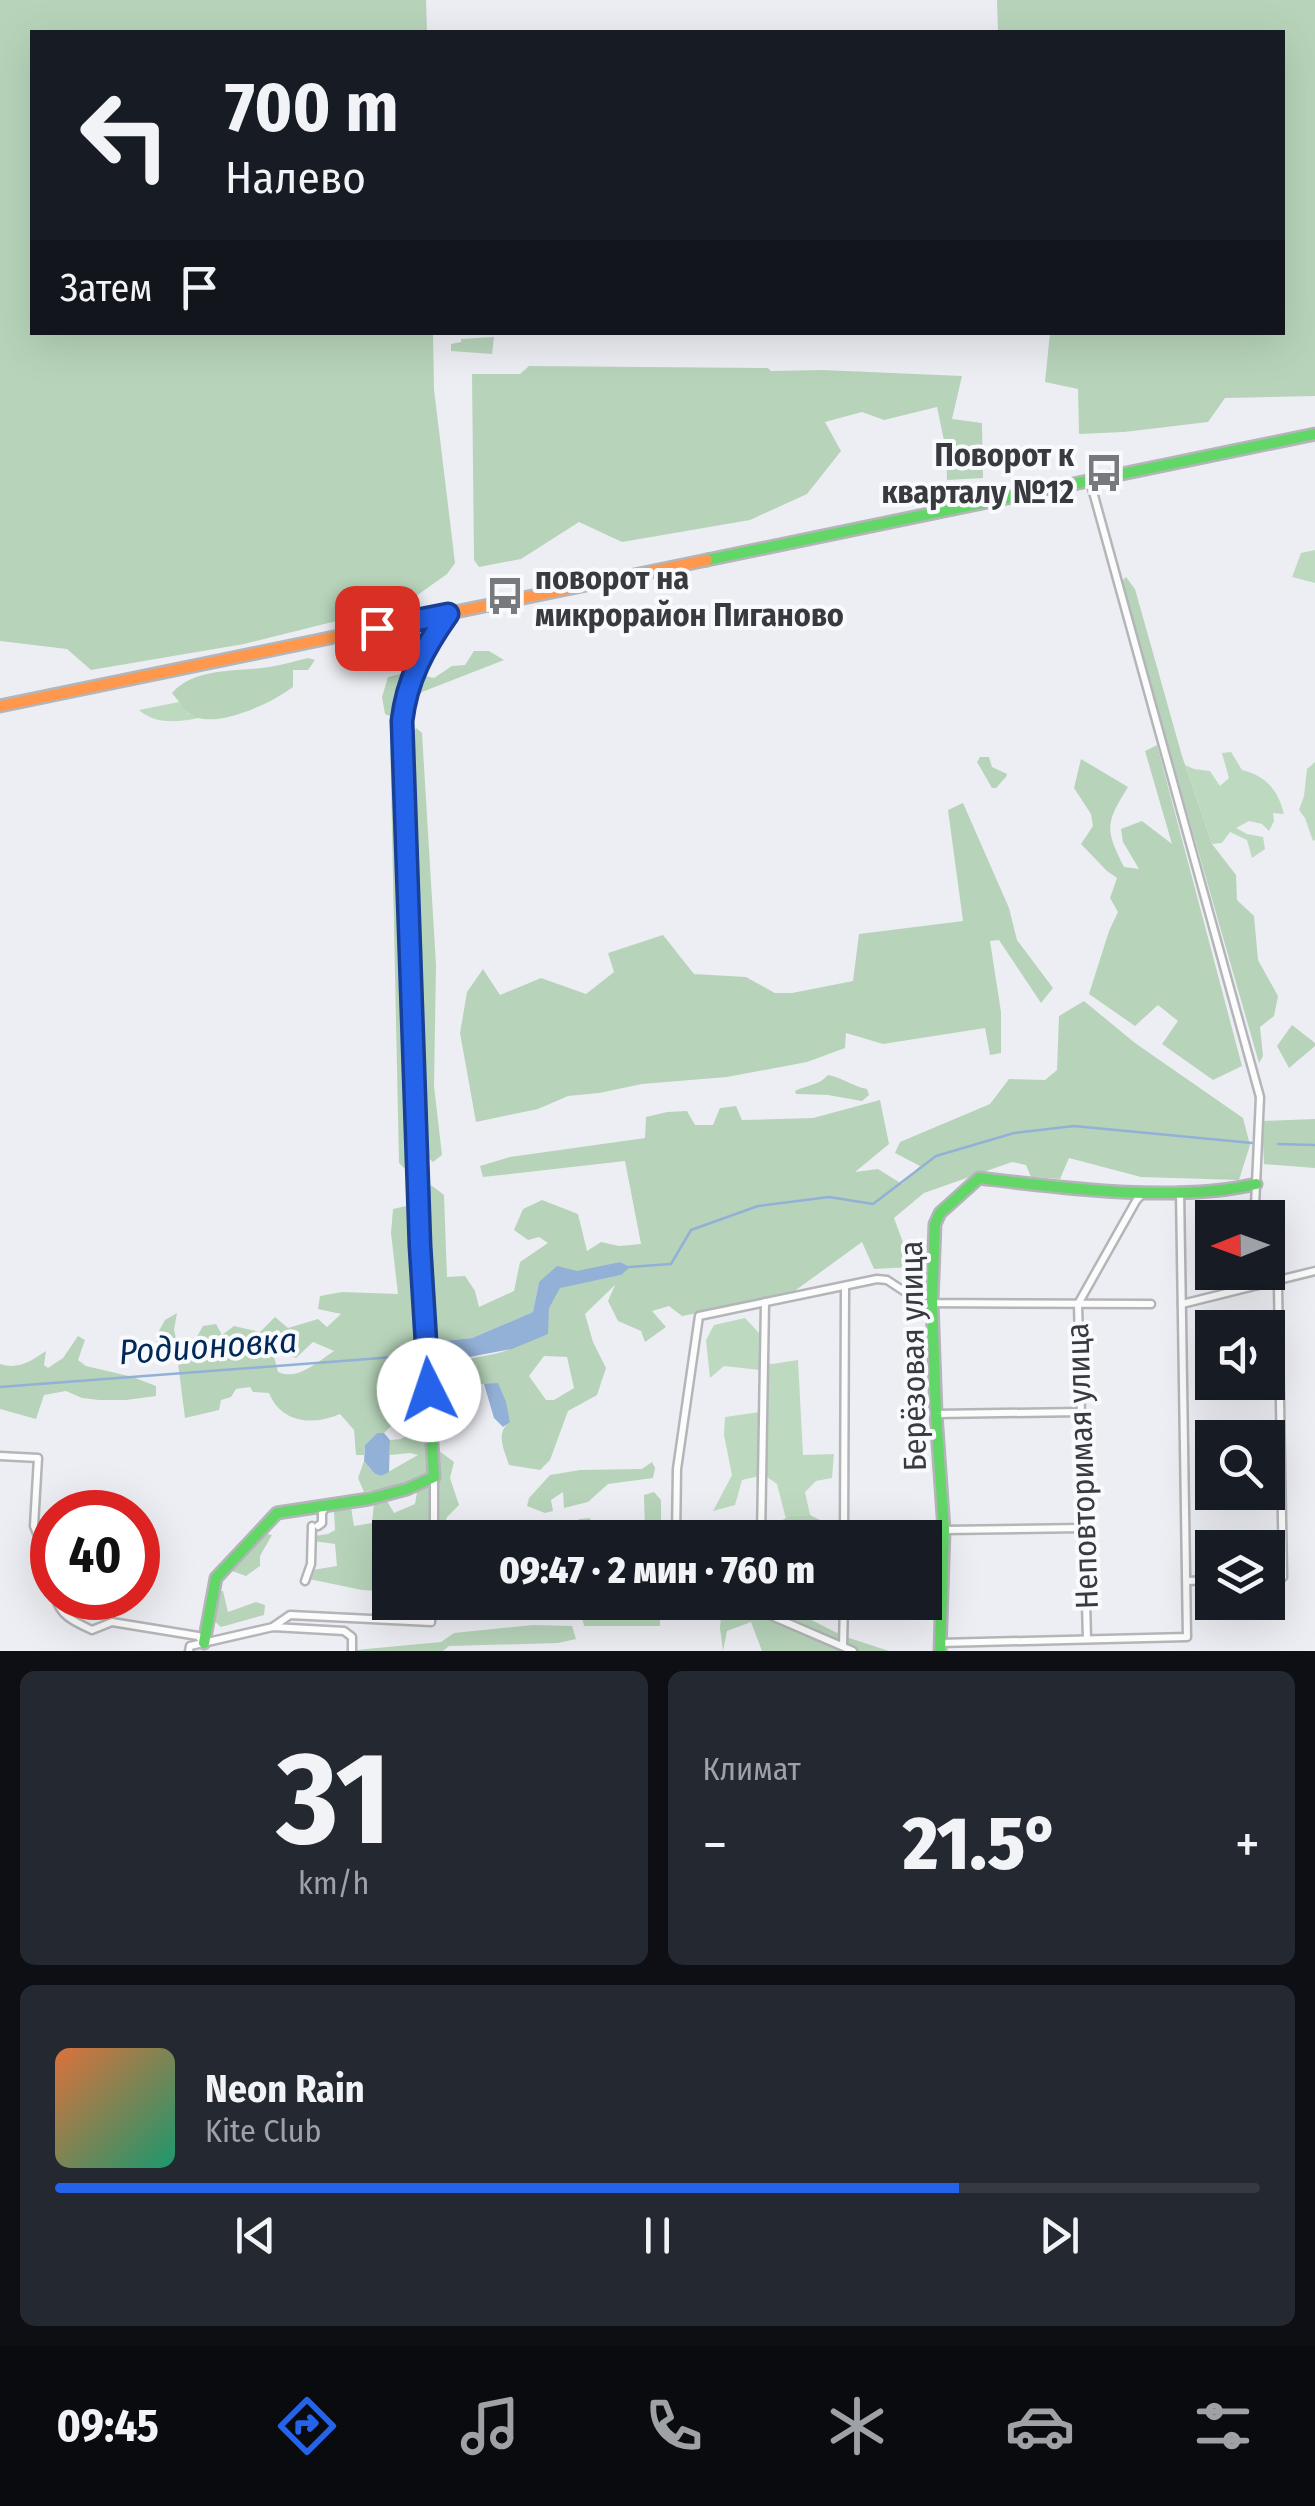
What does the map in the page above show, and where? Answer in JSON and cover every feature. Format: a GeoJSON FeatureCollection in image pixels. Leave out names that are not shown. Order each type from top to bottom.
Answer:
{"type":"FeatureCollection","features":[{"type":"Feature","properties":{"kind":"street"},"geometry":{"type":"LineString","coordinates":[[0,706],[1315,434]]}},
{"type":"Feature","properties":{"kind":"street"},"geometry":{"type":"LineString","coordinates":[[1090,481],[1260,1097],[1255,1200]]}},
{"type":"Feature","properties":{"kind":"street"},"geometry":{"type":"LineString","coordinates":[[434,1520],[434,1458],[420,1246],[402,721],[412,676],[448,614]]}},
{"type":"Feature","properties":{"kind":"street","name":"Берёзовая улица"},"geometry":{"type":"LineString","coordinates":[[940,1647],[944,1530],[932,1302],[934,1224],[940,1213],[978,1178],[1143,1192],[1236,1190],[1256,1184]]}},
{"type":"Feature","properties":{"kind":"street","name":"Неповторимая улица"},"geometry":{"type":"LineString","coordinates":[[1087,1638],[1078,1304],[1143,1192]]}},
{"type":"Feature","properties":{"kind":"street"},"geometry":{"type":"LineString","coordinates":[[940,1647],[1087,1638],[1188,1637],[1180,1192]]}},
{"type":"Feature","properties":{"kind":"street"},"geometry":{"type":"LineString","coordinates":[[1285,1277],[1315,1270]]}},
{"type":"Feature","properties":{"kind":"street"},"geometry":{"type":"LineString","coordinates":[[676,1520],[677,1469],[699,1316],[877,1280],[886,1280],[922,1303],[1151,1304]]}},
{"type":"Feature","properties":{"kind":"street"},"geometry":{"type":"LineString","coordinates":[[844,1520],[846,1286]]}},
{"type":"Feature","properties":{"kind":"street"},"geometry":{"type":"LineString","coordinates":[[1182,1304],[1235,1290]]}},
{"type":"Feature","properties":{"kind":"street"},"geometry":{"type":"LineString","coordinates":[[1277,1290],[1282,1530]]}},
{"type":"Feature","properties":{"kind":"street"},"geometry":{"type":"LineString","coordinates":[[761,1520],[765,1302]]}},
{"type":"Feature","properties":{"kind":"street"},"geometry":{"type":"LineString","coordinates":[[936,1414],[1080,1412]]}},
{"type":"Feature","properties":{"kind":"street"},"geometry":{"type":"LineString","coordinates":[[0,1456],[38,1458],[36,1490]]}},
{"type":"Feature","properties":{"kind":"street"},"geometry":{"type":"LineString","coordinates":[[204,1643],[216,1578],[276,1513],[369,1499],[434,1477]]}},
{"type":"Feature","properties":{"kind":"street"},"geometry":{"type":"LineString","coordinates":[[312,1526],[322,1523],[326,1506]]}},
{"type":"Feature","properties":{"kind":"street"},"geometry":{"type":"LineString","coordinates":[[305,1581],[311,1564],[310,1508]]}},
{"type":"Feature","properties":{"kind":"street"},"geometry":{"type":"LineString","coordinates":[[944,1530],[1083,1528]]}},
{"type":"Feature","properties":{"kind":"street"},"geometry":{"type":"LineString","coordinates":[[1186,1581],[1195,1581]]}},
{"type":"Feature","properties":{"kind":"street"},"geometry":{"type":"LineString","coordinates":[[273,1627],[290,1615],[372,1619]]}},
{"type":"Feature","properties":{"kind":"street"},"geometry":{"type":"LineString","coordinates":[[71,1620],[92,1630],[112,1622],[198,1636],[204,1643]]}},
{"type":"Feature","properties":{"kind":"street"},"geometry":{"type":"LineString","coordinates":[[391,1620],[431,1620]]}},
{"type":"Feature","properties":{"kind":"street"},"geometry":{"type":"LineString","coordinates":[[787,1620],[853,1651]]}},
{"type":"Feature","properties":{"kind":"street"},"geometry":{"type":"LineString","coordinates":[[844,1620],[844,1647]]}},
{"type":"Feature","properties":{"kind":"street"},"geometry":{"type":"LineString","coordinates":[[189,1651],[190,1646],[273,1627],[344,1630],[352,1637],[352,1651]]}},
{"type":"Feature","properties":{"kind":"green space"},"geometry":{"type":"Polygon","coordinates":[[[0,0],[426,0],[427,30],[30,30],[30,335],[433,335],[434,389],[455,563],[447,574],[405,604],[244,644],[91,670],[67,649],[0,641],[0,0]]]}},
{"type":"Feature","properties":{"kind":"green space"},"geometry":{"type":"Polygon","coordinates":[[[997,0],[1315,0],[1315,396],[1225,398],[1208,422],[1079,434],[1078,389],[1045,382],[1050,335],[1285,335],[1285,30],[998,30],[997,0]]]}},
{"type":"Feature","properties":{"kind":"green space"},"geometry":{"type":"Polygon","coordinates":[[[494,337],[492,354],[451,351],[451,344],[461,339],[494,337]]]}},
{"type":"Feature","properties":{"kind":"green space"},"geometry":{"type":"Polygon","coordinates":[[[529,366],[768,368],[962,376],[952,419],[982,423],[983,478],[947,480],[946,450],[937,407],[884,420],[862,412],[825,422],[841,451],[807,494],[750,520],[622,542],[579,522],[521,559],[479,567],[474,560],[472,374],[520,374],[529,366]]]}},
{"type":"Feature","properties":{"kind":"green space"},"geometry":{"type":"Polygon","coordinates":[[[1315,550],[1315,583],[1292,577],[1301,553],[1315,550]]]}},
{"type":"Feature","properties":{"kind":"green space"},"geometry":{"type":"Polygon","coordinates":[[[1126,577],[1135,589],[1182,756],[1212,844],[1236,875],[1237,900],[1254,916],[1258,960],[1278,996],[1274,1016],[1260,1027],[1263,1056],[1259,1063],[1121,582],[1126,577]]]}},
{"type":"Feature","properties":{"kind":"green space"},"geometry":{"type":"Polygon","coordinates":[[[474,651],[489,651],[504,660],[422,692],[414,701],[410,695],[417,674],[434,678],[452,666],[465,665],[474,651]]]}},
{"type":"Feature","properties":{"kind":"green space"},"geometry":{"type":"Polygon","coordinates":[[[315,660],[308,670],[293,670],[293,687],[232,716],[195,717],[172,693],[204,675],[315,660]]]}},
{"type":"Feature","properties":{"kind":"green space"},"geometry":{"type":"Polygon","coordinates":[[[404,673],[400,702],[392,717],[385,714],[382,697],[388,677],[404,673]]]}},
{"type":"Feature","properties":{"kind":"green space"},"geometry":{"type":"Polygon","coordinates":[[[179,702],[189,714],[199,718],[160,720],[139,710],[179,702]]]}},
{"type":"Feature","properties":{"kind":"green space"},"geometry":{"type":"Polygon","coordinates":[[[416,728],[422,733],[436,965],[434,1086],[442,1155],[433,1162],[425,1155],[410,740],[416,728]]]}},
{"type":"Feature","properties":{"kind":"green space"},"geometry":{"type":"Polygon","coordinates":[[[394,731],[401,741],[411,1162],[404,1168],[399,1163],[390,736],[394,731]]]}},
{"type":"Feature","properties":{"kind":"green space"},"geometry":{"type":"Polygon","coordinates":[[[1157,745],[1242,1066],[1213,1080],[1162,1044],[1178,1021],[1158,1005],[1135,1026],[1089,994],[1118,912],[1110,898],[1117,878],[1081,844],[1093,826],[1091,814],[1074,788],[1081,759],[1128,787],[1115,810],[1111,835],[1124,867],[1139,869],[1123,842],[1121,829],[1142,821],[1172,844],[1145,751],[1157,745]]]}},
{"type":"Feature","properties":{"kind":"green space"},"geometry":{"type":"Polygon","coordinates":[[[1231,752],[1242,770],[1270,785],[1284,814],[1273,813],[1269,831],[1262,824],[1249,821],[1236,828],[1263,837],[1265,849],[1252,858],[1247,840],[1230,832],[1222,843],[1212,844],[1185,765],[1210,771],[1220,786],[1229,778],[1222,753],[1231,752]]]}},
{"type":"Feature","properties":{"kind":"green space"},"geometry":{"type":"Polygon","coordinates":[[[980,757],[989,757],[992,767],[1007,774],[996,788],[992,788],[977,762],[980,757]]]}},
{"type":"Feature","properties":{"kind":"green space"},"geometry":{"type":"Polygon","coordinates":[[[1315,762],[1313,841],[1299,810],[1307,769],[1315,762]]]}},
{"type":"Feature","properties":{"kind":"green space"},"geometry":{"type":"Polygon","coordinates":[[[963,803],[1009,908],[1017,940],[1053,988],[1041,1003],[999,940],[990,941],[1001,1012],[1001,1053],[990,1055],[985,1028],[883,1044],[846,1033],[845,1048],[807,1062],[727,1077],[642,1084],[568,1096],[538,1109],[476,1122],[460,1033],[467,992],[483,969],[500,995],[541,978],[586,994],[614,972],[608,953],[663,935],[694,974],[746,977],[775,993],[853,981],[859,934],[963,921],[948,810],[963,803]]]}},
{"type":"Feature","properties":{"kind":"green space"},"geometry":{"type":"Polygon","coordinates":[[[1084,1001],[1135,1043],[1243,1118],[1250,1145],[1239,1180],[1141,1177],[1069,1158],[1060,1179],[1031,1177],[1026,1165],[1012,1162],[924,1193],[894,1218],[912,1267],[874,1269],[862,1242],[789,1295],[682,1316],[669,1306],[652,1311],[666,1327],[645,1342],[641,1331],[618,1321],[608,1301],[615,1285],[585,1314],[606,1368],[597,1395],[568,1411],[550,1460],[540,1470],[509,1465],[502,1436],[510,1421],[498,1384],[476,1384],[457,1365],[510,1349],[530,1331],[560,1287],[621,1275],[620,1262],[539,1282],[533,1312],[472,1338],[434,1342],[424,1195],[431,1185],[444,1195],[447,1277],[465,1276],[479,1307],[514,1291],[520,1262],[548,1243],[539,1237],[528,1240],[514,1230],[523,1209],[542,1200],[578,1214],[587,1251],[601,1242],[619,1246],[641,1244],[625,1161],[483,1177],[480,1166],[510,1157],[645,1138],[646,1117],[667,1112],[687,1111],[695,1125],[713,1125],[720,1108],[736,1106],[742,1120],[813,1118],[880,1100],[889,1144],[855,1172],[878,1169],[902,1184],[920,1166],[895,1153],[900,1142],[990,1104],[1009,1079],[1045,1080],[1057,1070],[1059,1016],[1084,1001]],[[544,1356],[529,1376],[546,1400],[554,1400],[574,1388],[567,1357],[544,1356]]]}},
{"type":"Feature","properties":{"kind":"green space"},"geometry":{"type":"Polygon","coordinates":[[[1292,1025],[1315,1046],[1289,1068],[1277,1046],[1292,1025]]]}},
{"type":"Feature","properties":{"kind":"green space"},"geometry":{"type":"Polygon","coordinates":[[[828,1075],[867,1089],[869,1095],[862,1101],[796,1094],[795,1091],[828,1075]]]}},
{"type":"Feature","properties":{"kind":"green space"},"geometry":{"type":"Polygon","coordinates":[[[1315,1119],[1315,1168],[1264,1164],[1262,1121],[1315,1119]]]}},
{"type":"Feature","properties":{"kind":"green space"},"geometry":{"type":"Polygon","coordinates":[[[406,1206],[414,1216],[428,1474],[364,1492],[358,1478],[364,1461],[381,1476],[418,1455],[390,1455],[390,1440],[412,1432],[415,1422],[407,1419],[377,1433],[365,1445],[364,1455],[356,1455],[354,1430],[340,1414],[319,1420],[299,1419],[281,1411],[269,1393],[253,1392],[250,1387],[236,1389],[231,1397],[221,1400],[219,1410],[185,1418],[178,1363],[161,1352],[155,1338],[165,1320],[177,1313],[174,1330],[178,1346],[194,1342],[203,1326],[216,1324],[222,1335],[234,1326],[260,1332],[275,1317],[288,1328],[318,1319],[327,1327],[341,1314],[318,1309],[320,1296],[342,1292],[398,1294],[391,1233],[393,1209],[406,1206]],[[313,1342],[296,1358],[282,1351],[273,1353],[278,1372],[293,1374],[334,1351],[313,1342]]]}},
{"type":"Feature","properties":{"kind":"green space"},"geometry":{"type":"Polygon","coordinates":[[[745,1318],[760,1334],[764,1362],[798,1360],[803,1455],[834,1454],[832,1478],[816,1481],[805,1492],[810,1515],[786,1519],[777,1484],[764,1475],[742,1480],[735,1505],[713,1511],[732,1475],[724,1435],[725,1417],[760,1412],[760,1370],[724,1366],[710,1378],[706,1340],[714,1325],[745,1318]]]}},
{"type":"Feature","properties":{"kind":"green space"},"geometry":{"type":"Polygon","coordinates":[[[78,1336],[85,1340],[78,1360],[86,1366],[156,1386],[156,1396],[99,1400],[66,1391],[44,1395],[36,1419],[0,1409],[0,1364],[19,1365],[46,1351],[44,1365],[48,1368],[63,1358],[78,1336]]]}},
{"type":"Feature","properties":{"kind":"green space"},"geometry":{"type":"Polygon","coordinates":[[[436,1364],[450,1369],[456,1422],[445,1428],[440,1420],[436,1364]]]}},
{"type":"Feature","properties":{"kind":"green space"},"geometry":{"type":"Polygon","coordinates":[[[438,1450],[454,1462],[450,1478],[459,1505],[446,1520],[372,1520],[374,1503],[387,1501],[394,1513],[415,1504],[418,1486],[438,1479],[438,1450]]]}},
{"type":"Feature","properties":{"kind":"green space"},"geometry":{"type":"Polygon","coordinates":[[[652,1462],[653,1478],[608,1484],[588,1502],[564,1508],[563,1492],[551,1500],[553,1511],[545,1513],[527,1506],[529,1498],[550,1475],[580,1470],[642,1469],[652,1462]]]}},
{"type":"Feature","properties":{"kind":"green space"},"geometry":{"type":"Polygon","coordinates":[[[654,1492],[661,1500],[661,1520],[645,1520],[644,1495],[654,1492]]]}},
{"type":"Feature","properties":{"kind":"green space"},"geometry":{"type":"Polygon","coordinates":[[[351,1507],[354,1526],[372,1523],[372,1591],[309,1579],[306,1571],[337,1566],[335,1544],[313,1541],[314,1536],[335,1530],[334,1511],[351,1507]]]}},
{"type":"Feature","properties":{"kind":"green space"},"geometry":{"type":"Polygon","coordinates":[[[810,1515],[821,1520],[782,1520],[810,1515]]]}},
{"type":"Feature","properties":{"kind":"green space"},"geometry":{"type":"Polygon","coordinates":[[[263,1533],[272,1535],[260,1556],[260,1566],[246,1576],[232,1571],[235,1562],[263,1533]]]}},
{"type":"Feature","properties":{"kind":"green space"},"geometry":{"type":"Polygon","coordinates":[[[218,1591],[223,1591],[228,1612],[256,1602],[265,1605],[264,1615],[221,1627],[214,1621],[218,1591]]]}},
{"type":"Feature","properties":{"kind":"green space"},"geometry":{"type":"Polygon","coordinates":[[[583,1620],[660,1620],[660,1626],[584,1626],[583,1620]]]}},
{"type":"Feature","properties":{"kind":"green space"},"geometry":{"type":"Polygon","coordinates":[[[721,1620],[811,1620],[843,1636],[889,1651],[762,1651],[751,1622],[727,1631],[723,1651],[721,1620]]]}},
{"type":"Feature","properties":{"kind":"green space"},"geometry":{"type":"Polygon","coordinates":[[[533,1625],[572,1626],[576,1639],[558,1643],[449,1646],[443,1651],[345,1651],[441,1642],[454,1633],[533,1625]]]}},
{"type":"Feature","properties":{"kind":"water"},"geometry":{"type":"Polygon","coordinates":[[[620,1262],[630,1267],[621,1275],[560,1288],[549,1308],[548,1334],[512,1349],[469,1357],[450,1369],[436,1364],[434,1342],[472,1338],[533,1312],[539,1282],[557,1266],[577,1271],[620,1262]]]}},
{"type":"Feature","properties":{"kind":"water"},"geometry":{"type":"Polygon","coordinates":[[[498,1383],[510,1422],[503,1427],[494,1418],[484,1384],[498,1383]]]}},
{"type":"Feature","properties":{"kind":"water"},"geometry":{"type":"Polygon","coordinates":[[[377,1433],[384,1433],[390,1440],[389,1472],[381,1476],[364,1461],[365,1445],[377,1433]]]}},
{"type":"Feature","properties":{"kind":"waterway","name":"Родионовка"},"geometry":{"type":"LineString","coordinates":[[629,1267],[671,1264],[691,1230],[758,1206],[829,1197],[873,1204],[936,1156],[1014,1133],[1074,1126],[1252,1143]]}},
{"type":"Feature","properties":{"kind":"waterway","name":"Родионовка"},"geometry":{"type":"LineString","coordinates":[[1278,1144],[1315,1145]]}},
{"type":"Feature","properties":{"kind":"waterway","name":"Родионовка"},"geometry":{"type":"LineString","coordinates":[[0,1387],[420,1355]]}},
{"type":"Feature","properties":{"kind":"traffic: fast"},"geometry":{"type":"LineString","coordinates":[[707,560],[1315,434]]}},
{"type":"Feature","properties":{"kind":"traffic: fast"},"geometry":{"type":"LineString","coordinates":[[204,1643],[216,1578],[277,1513],[369,1499],[434,1477],[414,1082]]}},
{"type":"Feature","properties":{"kind":"traffic: fast"},"geometry":{"type":"LineString","coordinates":[[940,1651],[944,1530],[932,1302],[935,1224],[940,1213],[979,1178],[1154,1193],[1224,1190],[1256,1184]]}},
{"type":"Feature","properties":{"kind":"traffic: slow"},"geometry":{"type":"LineString","coordinates":[[0,706],[707,560]]}},
{"type":"Feature","properties":{"kind":"traffic: jam"},"geometry":{"type":"LineString","coordinates":[[414,1082],[402,721],[419,665],[448,614]]}},
{"type":"Feature","properties":{"kind":"place","name":"Поворот к кварталу №12"},"geometry":{"type":"Point","coordinates":[1104,473]}},
{"type":"Feature","properties":{"kind":"place","name":"поворот на микрорайон Пиганово"},"geometry":{"type":"Point","coordinates":[505,596]}},
{"type":"Feature","properties":{"kind":"route"},"geometry":{"type":"LineString","coordinates":[[377,628],[448,614],[412,676],[402,721],[420,1246],[429,1390]]}}]}
